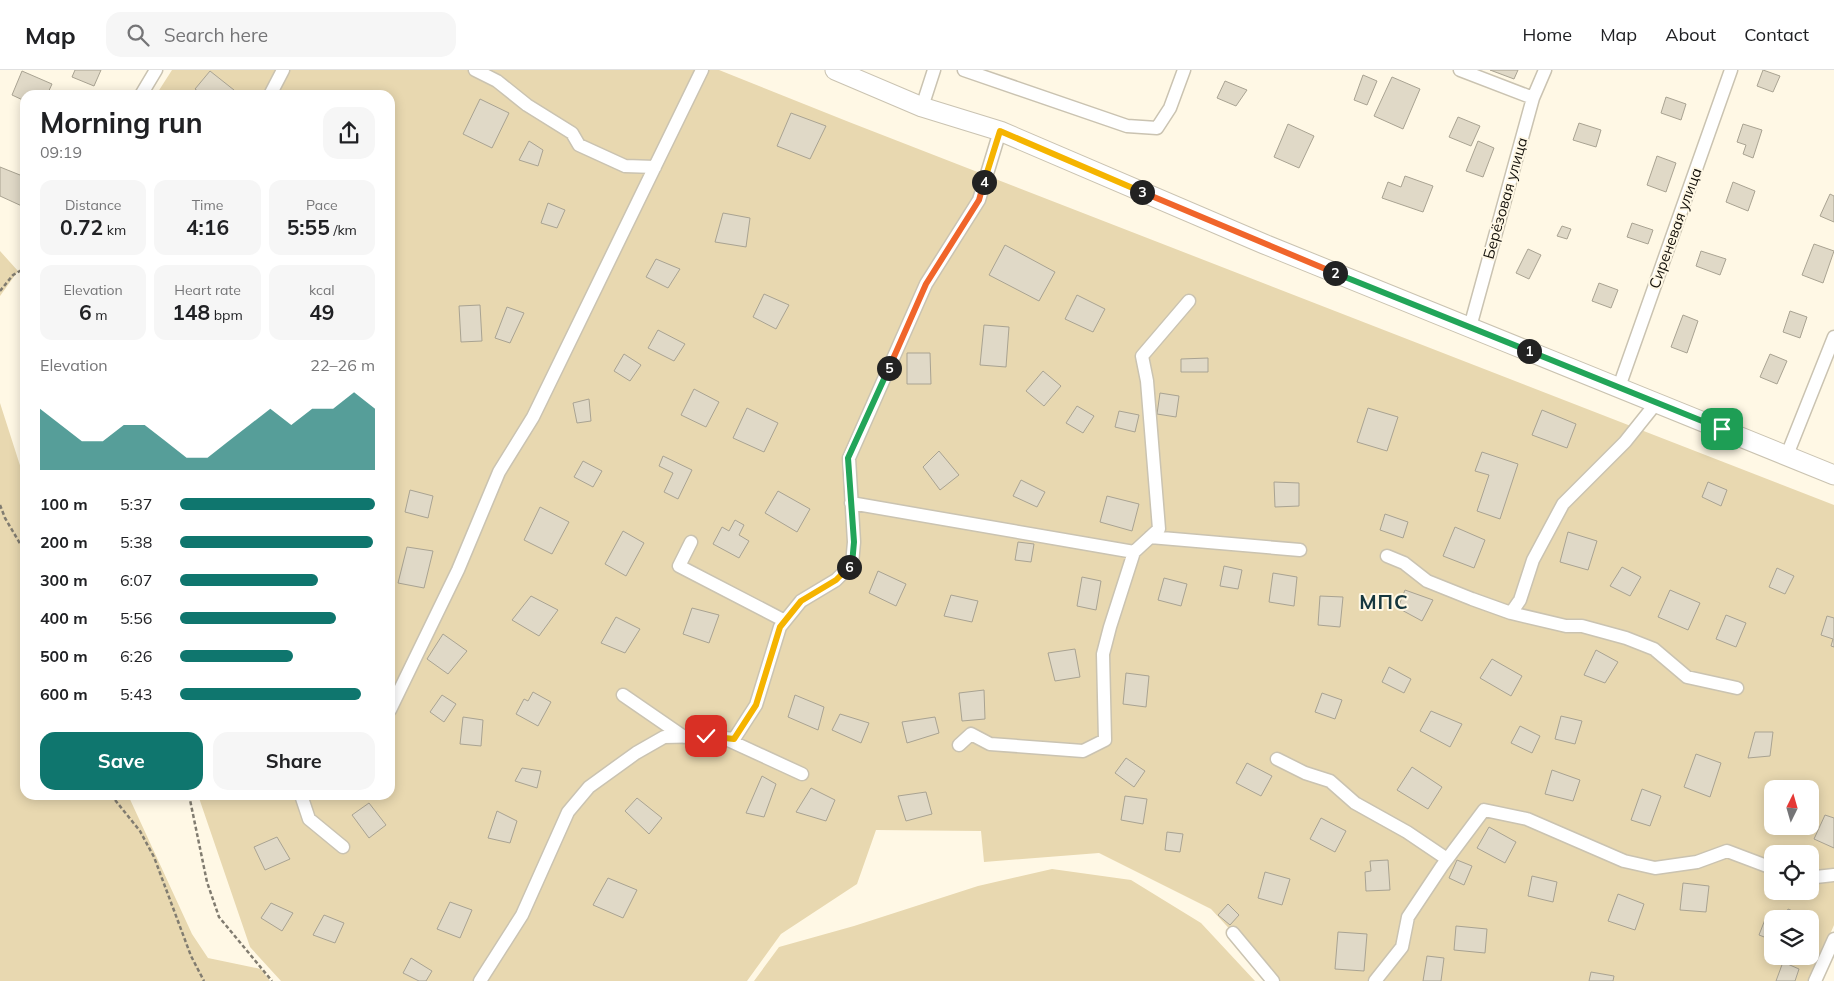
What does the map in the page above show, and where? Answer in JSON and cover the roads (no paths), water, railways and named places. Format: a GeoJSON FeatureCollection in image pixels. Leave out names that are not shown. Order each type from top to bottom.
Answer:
{"type":"FeatureCollection","features":[{"type":"Feature","properties":{"kind":"main road"},"geometry":{"type":"LineString","coordinates":[[835,70],[922,107],[1000,131],[1264,244],[1834,475]]}},
{"type":"Feature","properties":{"kind":"street"},"geometry":{"type":"LineString","coordinates":[[273,90],[283,70]]}},
{"type":"Feature","properties":{"kind":"street"},"geometry":{"type":"LineString","coordinates":[[475,70],[497,81],[527,105],[572,133],[579,145],[625,166],[655,167]]}},
{"type":"Feature","properties":{"kind":"street"},"geometry":{"type":"LineString","coordinates":[[395,700],[458,570],[499,472],[533,417],[702,70]]}},
{"type":"Feature","properties":{"kind":"street"},"geometry":{"type":"LineString","coordinates":[[922,107],[934,70]]}},
{"type":"Feature","properties":{"kind":"street"},"geometry":{"type":"LineString","coordinates":[[964,70],[1126,126],[1157,128],[1170,108],[1184,70]]}},
{"type":"Feature","properties":{"kind":"street"},"geometry":{"type":"LineString","coordinates":[[1460,70],[1533,98]]}},
{"type":"Feature","properties":{"kind":"street","name":"Берёзовая улица"},"geometry":{"type":"LineString","coordinates":[[1470,327],[1533,98],[1545,70]]}},
{"type":"Feature","properties":{"kind":"street","name":"Сиреневая улица"},"geometry":{"type":"LineString","coordinates":[[1619,387],[1731,70]]}},
{"type":"Feature","properties":{"kind":"street"},"geometry":{"type":"LineString","coordinates":[[144,90],[153,71]]}},
{"type":"Feature","properties":{"kind":"street"},"geometry":{"type":"LineString","coordinates":[[480,981],[522,915],[568,812],[590,787],[636,753],[664,738],[706,736],[734,739],[756,705],[780,627],[801,601],[836,580],[852,564],[854,542],[848,458],[926,284],[979,200],[1000,131]]}},
{"type":"Feature","properties":{"kind":"street"},"geometry":{"type":"LineString","coordinates":[[959,745],[972,734],[990,744],[1084,751],[1105,740],[1103,654],[1134,552],[1159,529],[1147,381],[1142,356],[1189,301]]}},
{"type":"Feature","properties":{"kind":"street"},"geometry":{"type":"LineString","coordinates":[[1787,455],[1834,337]]}},
{"type":"Feature","properties":{"kind":"street"},"geometry":{"type":"LineString","coordinates":[[1511,613],[1520,600],[1532,560],[1563,504],[1625,442],[1657,402]]}},
{"type":"Feature","properties":{"kind":"street"},"geometry":{"type":"LineString","coordinates":[[851,503],[1134,552]]}},
{"type":"Feature","properties":{"kind":"street"},"geometry":{"type":"LineString","coordinates":[[1150,537],[1300,550]]}},
{"type":"Feature","properties":{"kind":"street"},"geometry":{"type":"LineString","coordinates":[[691,542],[679,566],[785,622]]}},
{"type":"Feature","properties":{"kind":"street"},"geometry":{"type":"LineString","coordinates":[[1387,556],[1404,563],[1427,581],[1511,613],[1566,626],[1582,626],[1626,638],[1654,649],[1687,677],[1737,688]]}},
{"type":"Feature","properties":{"kind":"street"},"geometry":{"type":"LineString","coordinates":[[623,695],[684,737]]}},
{"type":"Feature","properties":{"kind":"street"},"geometry":{"type":"LineString","coordinates":[[724,738],[802,774]]}},
{"type":"Feature","properties":{"kind":"street"},"geometry":{"type":"LineString","coordinates":[[1277,759],[1330,781],[1355,803],[1406,832],[1447,860]]}},
{"type":"Feature","properties":{"kind":"street"},"geometry":{"type":"LineString","coordinates":[[303,800],[309,819],[343,847]]}},
{"type":"Feature","properties":{"kind":"street"},"geometry":{"type":"LineString","coordinates":[[1375,981],[1402,947],[1408,917],[1484,810],[1527,819],[1624,861],[1655,868],[1697,862],[1727,851],[1764,865]]}},
{"type":"Feature","properties":{"kind":"street"},"geometry":{"type":"LineString","coordinates":[[1819,877],[1834,876]]}},
{"type":"Feature","properties":{"kind":"street"},"geometry":{"type":"LineString","coordinates":[[1234,933],[1272,981]]}},
{"type":"Feature","properties":{"kind":"street"},"geometry":{"type":"LineString","coordinates":[[1815,981],[1834,939]]}},
{"type":"Feature","properties":{"kind":"district","name":"МПС"},"geometry":{"type":"Point","coordinates":[1384,601]}}]}
